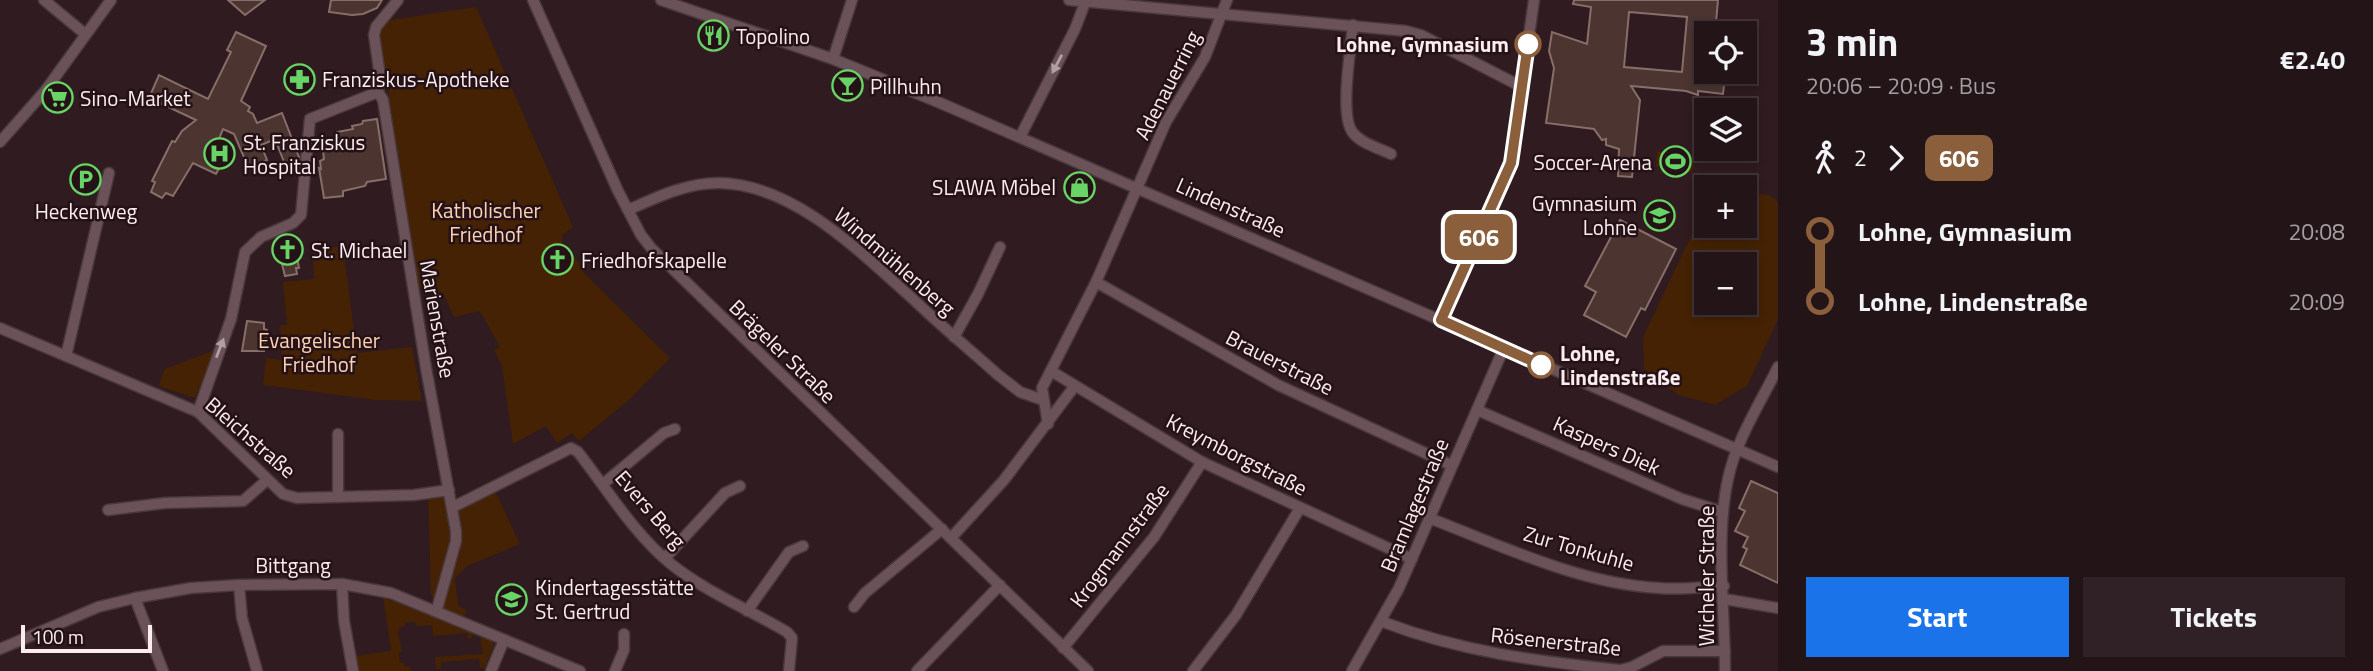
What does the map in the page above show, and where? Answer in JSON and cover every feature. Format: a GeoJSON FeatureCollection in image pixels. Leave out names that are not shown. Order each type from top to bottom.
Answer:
{"type":"FeatureCollection","features":[{"type":"Feature","properties":{"kind":"street"},"geometry":{"type":"LineString","coordinates":[[44,0],[85,34]]}},
{"type":"Feature","properties":{"kind":"street"},"geometry":{"type":"LineString","coordinates":[[0,142],[45,91],[111,0]]}},
{"type":"Feature","properties":{"kind":"street","name":"Marienstraße"},"geometry":{"type":"LineString","coordinates":[[398,0],[376,27],[374,35],[380,76],[378,92],[383,100],[426,368],[453,507],[456,541],[437,610]]}},
{"type":"Feature","properties":{"kind":"street","name":"Brägeler Straße"},"geometry":{"type":"LineString","coordinates":[[533,0],[641,235],[662,260],[1088,671]]}},
{"type":"Feature","properties":{"kind":"street","name":"Lindenstraße"},"geometry":{"type":"LineString","coordinates":[[661,0],[833,59],[1020,137],[1441,320],[1503,350],[1778,467]]}},
{"type":"Feature","properties":{"kind":"street"},"geometry":{"type":"LineString","coordinates":[[833,59],[852,0]]}},
{"type":"Feature","properties":{"kind":"street"},"geometry":{"type":"LineString","coordinates":[[1069,0],[1353,25],[1421,35],[1522,88]]}},
{"type":"Feature","properties":{"kind":"street","name":"Adenauerring"},"geometry":{"type":"LineString","coordinates":[[1043,400],[1042,388],[1096,282],[1166,122],[1205,57],[1227,0]]}},
{"type":"Feature","properties":{"kind":"street"},"geometry":{"type":"LineString","coordinates":[[1441,320],[1511,163],[1534,0]]}},
{"type":"Feature","properties":{"kind":"street"},"geometry":{"type":"LineString","coordinates":[[1020,137],[1075,29],[1086,1]]}},
{"type":"Feature","properties":{"kind":"street"},"geometry":{"type":"LineString","coordinates":[[1353,25],[1346,115],[1351,131],[1360,140],[1391,154]]}},
{"type":"Feature","properties":{"kind":"street"},"geometry":{"type":"LineString","coordinates":[[198,412],[233,312],[245,252],[261,237],[293,223],[301,215],[310,118],[378,92]]}},
{"type":"Feature","properties":{"kind":"street"},"geometry":{"type":"LineString","coordinates":[[66,356],[109,173]]}},
{"type":"Feature","properties":{"kind":"street","name":"Windmühlenberg"},"geometry":{"type":"LineString","coordinates":[[628,210],[664,193],[695,185],[720,183],[747,187],[773,196],[809,214],[856,248],[954,337],[1020,392],[1043,400]]}},
{"type":"Feature","properties":{"kind":"street"},"geometry":{"type":"LineString","coordinates":[[954,337],[1000,247]]}},
{"type":"Feature","properties":{"kind":"street","name":"Brauerstraße"},"geometry":{"type":"LineString","coordinates":[[1096,282],[1278,385],[1451,465]]}},
{"type":"Feature","properties":{"kind":"street","name":"Bleichstraße"},"geometry":{"type":"LineString","coordinates":[[0,328],[198,412],[283,494],[297,498],[414,495],[449,490]]}},
{"type":"Feature","properties":{"kind":"street","name":"Bramlagestraße"},"geometry":{"type":"LineString","coordinates":[[1352,671],[1382,622],[1412,559],[1503,350]]}},
{"type":"Feature","properties":{"kind":"street","name":"Wicheler Straße"},"geometry":{"type":"LineString","coordinates":[[1726,671],[1723,512],[1728,477],[1778,367]]}},
{"type":"Feature","properties":{"kind":"street","name":"Kreymborgstraße"},"geometry":{"type":"LineString","coordinates":[[1051,371],[1202,462],[1412,559]]}},
{"type":"Feature","properties":{"kind":"street"},"geometry":{"type":"LineString","coordinates":[[951,538],[1004,480],[1074,387]]}},
{"type":"Feature","properties":{"kind":"street"},"geometry":{"type":"LineString","coordinates":[[1043,400],[1048,424]]}},
{"type":"Feature","properties":{"kind":"street","name":"Kaspers Diek"},"geometry":{"type":"LineString","coordinates":[[1477,410],[1682,499],[1723,512]]}},
{"type":"Feature","properties":{"kind":"street"},"geometry":{"type":"LineString","coordinates":[[603,484],[663,433],[674,429]]}},
{"type":"Feature","properties":{"kind":"street"},"geometry":{"type":"LineString","coordinates":[[338,434],[338,497]]}},
{"type":"Feature","properties":{"kind":"street","name":"Evers Berg"},"geometry":{"type":"LineString","coordinates":[[453,507],[572,448],[636,528],[665,558],[702,586],[781,628],[792,638],[789,671]]}},
{"type":"Feature","properties":{"kind":"street","name":"Krogmannstraße"},"geometry":{"type":"LineString","coordinates":[[1063,648],[1154,537],[1202,462]]}},
{"type":"Feature","properties":{"kind":"street"},"geometry":{"type":"LineString","coordinates":[[107,510],[166,503],[243,501],[267,480]]}},
{"type":"Feature","properties":{"kind":"street"},"geometry":{"type":"LineString","coordinates":[[665,558],[725,493],[740,486]]}},
{"type":"Feature","properties":{"kind":"street"},"geometry":{"type":"LineString","coordinates":[[1193,671],[1236,615],[1300,508]]}},
{"type":"Feature","properties":{"kind":"street","name":"Zur Tonkuhle"},"geometry":{"type":"LineString","coordinates":[[1429,518],[1543,561],[1597,577],[1659,588],[1724,586]]}},
{"type":"Feature","properties":{"kind":"street"},"geometry":{"type":"LineString","coordinates":[[854,607],[865,593],[942,529]]}},
{"type":"Feature","properties":{"kind":"street"},"geometry":{"type":"LineString","coordinates":[[747,611],[789,552],[803,546]]}},
{"type":"Feature","properties":{"kind":"street"},"geometry":{"type":"LineString","coordinates":[[342,584],[344,621],[354,671]]}},
{"type":"Feature","properties":{"kind":"street","name":"Bittgang"},"geometry":{"type":"LineString","coordinates":[[0,649],[98,607],[135,598],[239,585],[342,584],[391,593],[580,671]]}},
{"type":"Feature","properties":{"kind":"street"},"geometry":{"type":"LineString","coordinates":[[239,585],[242,618],[257,671]]}},
{"type":"Feature","properties":{"kind":"street"},"geometry":{"type":"LineString","coordinates":[[917,671],[1000,585]]}},
{"type":"Feature","properties":{"kind":"street"},"geometry":{"type":"LineString","coordinates":[[135,598],[163,671]]}},
{"type":"Feature","properties":{"kind":"street"},"geometry":{"type":"LineString","coordinates":[[1724,599],[1778,608]]}},
{"type":"Feature","properties":{"kind":"street","name":"Rösenerstraße"},"geometry":{"type":"LineString","coordinates":[[1382,622],[1426,638],[1479,652],[1620,670],[1632,667],[1662,651],[1725,651]]}},
{"type":"Feature","properties":{"kind":"street"},"geometry":{"type":"LineString","coordinates":[[615,671],[624,650],[624,634]]}},
{"type":"Feature","properties":{"kind":"street"},"geometry":{"type":"LineString","coordinates":[[491,671],[504,640]]}},
{"type":"Feature","properties":{"kind":"green space","name":"Katholischer Friedhof"},"geometry":{"type":"Polygon","coordinates":[[[476,7],[573,227],[563,234],[562,243],[585,270],[583,272],[670,358],[630,399],[579,441],[572,433],[557,443],[546,426],[513,444],[502,366],[494,350],[500,347],[480,311],[454,317],[442,291],[434,294],[430,285],[419,287],[379,35],[385,23],[391,20],[476,7]]]}},
{"type":"Feature","properties":{"kind":"green space","name":"Soccer-Arena"},"geometry":{"type":"Polygon","coordinates":[[[1657,151],[1694,157],[1692,173],[1656,167],[1657,151]]]}},
{"type":"Feature","properties":{"kind":"green space"},"geometry":{"type":"Polygon","coordinates":[[[1757,193],[1770,195],[1778,202],[1778,319],[1747,386],[1715,405],[1679,395],[1644,369],[1643,337],[1694,230],[1694,238],[1757,238],[1757,193]]]}},
{"type":"Feature","properties":{"kind":"green space","name":"Evangelischer Friedhof"},"geometry":{"type":"Polygon","coordinates":[[[343,246],[357,353],[412,347],[422,401],[376,400],[263,385],[266,358],[282,360],[280,325],[287,325],[283,282],[314,279],[313,250],[343,246]]]}},
{"type":"Feature","properties":{"kind":"green space"},"geometry":{"type":"Polygon","coordinates":[[[215,350],[195,398],[158,386],[165,369],[215,350]]]}},
{"type":"Feature","properties":{"kind":"green space"},"geometry":{"type":"Polygon","coordinates":[[[494,488],[520,544],[467,566],[455,578],[458,605],[467,611],[462,620],[437,609],[431,594],[428,497],[449,490],[453,506],[494,488]]]}},
{"type":"Feature","properties":{"kind":"green space"},"geometry":{"type":"Polygon","coordinates":[[[383,597],[473,633],[472,638],[468,639],[467,633],[433,636],[432,625],[416,626],[415,622],[405,622],[405,626],[400,627],[398,633],[402,652],[399,652],[400,663],[404,663],[405,667],[410,666],[411,671],[359,671],[356,656],[391,651],[383,597]]]}},
{"type":"Feature","properties":{"kind":"green space"},"geometry":{"type":"Polygon","coordinates":[[[482,636],[493,641],[494,645],[484,669],[480,667],[479,659],[441,662],[441,669],[436,669],[435,657],[483,654],[480,638],[482,636]]]}},
{"type":"Feature","properties":{"kind":"building"},"geometry":{"type":"Polygon","coordinates":[[[228,0],[265,0],[245,15],[228,0]]]}},
{"type":"Feature","properties":{"kind":"building"},"geometry":{"type":"Polygon","coordinates":[[[331,0],[382,0],[377,8],[352,15],[329,12],[331,0]]]}},
{"type":"Feature","properties":{"kind":"building","name":"Gymnasium Lohne"},"geometry":{"type":"Polygon","coordinates":[[[1574,0],[1718,0],[1716,21],[1694,21],[1694,84],[1724,84],[1723,94],[1698,91],[1698,95],[1686,91],[1631,86],[1640,100],[1632,177],[1618,176],[1619,149],[1606,145],[1606,139],[1602,140],[1594,129],[1546,123],[1554,68],[1549,51],[1552,32],[1587,44],[1591,7],[1573,4],[1574,0]],[[1629,12],[1624,67],[1682,72],[1687,17],[1629,12]]]}},
{"type":"Feature","properties":{"kind":"building","name":"St. Franziskus Hospital"},"geometry":{"type":"Polygon","coordinates":[[[236,32],[266,46],[241,101],[250,107],[248,111],[253,114],[257,123],[282,113],[299,157],[298,162],[286,167],[275,139],[261,145],[267,160],[249,169],[234,134],[223,129],[216,146],[224,151],[220,157],[224,159],[216,174],[193,163],[173,196],[166,193],[162,198],[151,192],[155,182],[152,181],[172,141],[175,142],[182,131],[196,120],[149,98],[159,75],[208,99],[231,52],[227,50],[236,32]]]}},
{"type":"Feature","properties":{"kind":"building"},"geometry":{"type":"Polygon","coordinates":[[[377,119],[386,179],[367,182],[365,186],[343,191],[343,196],[324,198],[319,168],[321,169],[320,161],[324,159],[323,151],[338,148],[337,132],[353,129],[352,126],[362,124],[363,121],[377,119]]]}},
{"type":"Feature","properties":{"kind":"building"},"geometry":{"type":"Polygon","coordinates":[[[1620,220],[1676,249],[1645,310],[1641,308],[1626,337],[1584,315],[1596,292],[1585,286],[1620,220]]]}},
{"type":"Feature","properties":{"kind":"building","name":"St. Michael"},"geometry":{"type":"Polygon","coordinates":[[[293,236],[299,268],[296,268],[297,274],[285,276],[281,260],[281,238],[293,236]]]}},
{"type":"Feature","properties":{"kind":"building"},"geometry":{"type":"Polygon","coordinates":[[[247,321],[264,323],[264,329],[267,330],[264,351],[242,351],[247,321]]]}},
{"type":"Feature","properties":{"kind":"building"},"geometry":{"type":"Polygon","coordinates":[[[1751,481],[1778,493],[1778,583],[1740,565],[1747,549],[1743,547],[1748,537],[1735,531],[1745,511],[1739,508],[1751,481]]]}},
{"type":"Feature","properties":{"kind":"bus line","name":"606"},"geometry":{"type":"LineString","coordinates":[[1528,44],[1511,163],[1441,320],[1541,365]]}},
{"type":"Feature","properties":{"kind":"place","name":"Topolino"},"geometry":{"type":"Point","coordinates":[713,36]}},
{"type":"Feature","properties":{"kind":"place","name":"Lohne, Gymnasium"},"geometry":{"type":"Point","coordinates":[1528,44]}},
{"type":"Feature","properties":{"kind":"place","name":"Franziskus-Apotheke"},"geometry":{"type":"Point","coordinates":[299,79]}},
{"type":"Feature","properties":{"kind":"place","name":"Pillhuhn"},"geometry":{"type":"Point","coordinates":[847,86]}},
{"type":"Feature","properties":{"kind":"place","name":"Sino-Market"},"geometry":{"type":"Point","coordinates":[57,98]}},
{"type":"Feature","properties":{"kind":"place","name":"St. Franziskus Hospital"},"geometry":{"type":"Point","coordinates":[220,154]}},
{"type":"Feature","properties":{"kind":"place","name":"Soccer-Arena"},"geometry":{"type":"Point","coordinates":[1675,162]}},
{"type":"Feature","properties":{"kind":"place","name":"Heckenweg"},"geometry":{"type":"Point","coordinates":[86,179]}},
{"type":"Feature","properties":{"kind":"place","name":"SLAWA Möbel"},"geometry":{"type":"Point","coordinates":[1079,187]}},
{"type":"Feature","properties":{"kind":"place","name":"Gymnasium Lohne"},"geometry":{"type":"Point","coordinates":[1660,215]}},
{"type":"Feature","properties":{"kind":"place","name":"St. Michael"},"geometry":{"type":"Point","coordinates":[288,250]}},
{"type":"Feature","properties":{"kind":"place","name":"Friedhofskapelle"},"geometry":{"type":"Point","coordinates":[558,260]}},
{"type":"Feature","properties":{"kind":"place","name":"Lohne, Lindenstraße"},"geometry":{"type":"Point","coordinates":[1541,365]}},
{"type":"Feature","properties":{"kind":"place","name":"Kindertagesstätte St. Gertrud"},"geometry":{"type":"Point","coordinates":[512,599]}}]}
